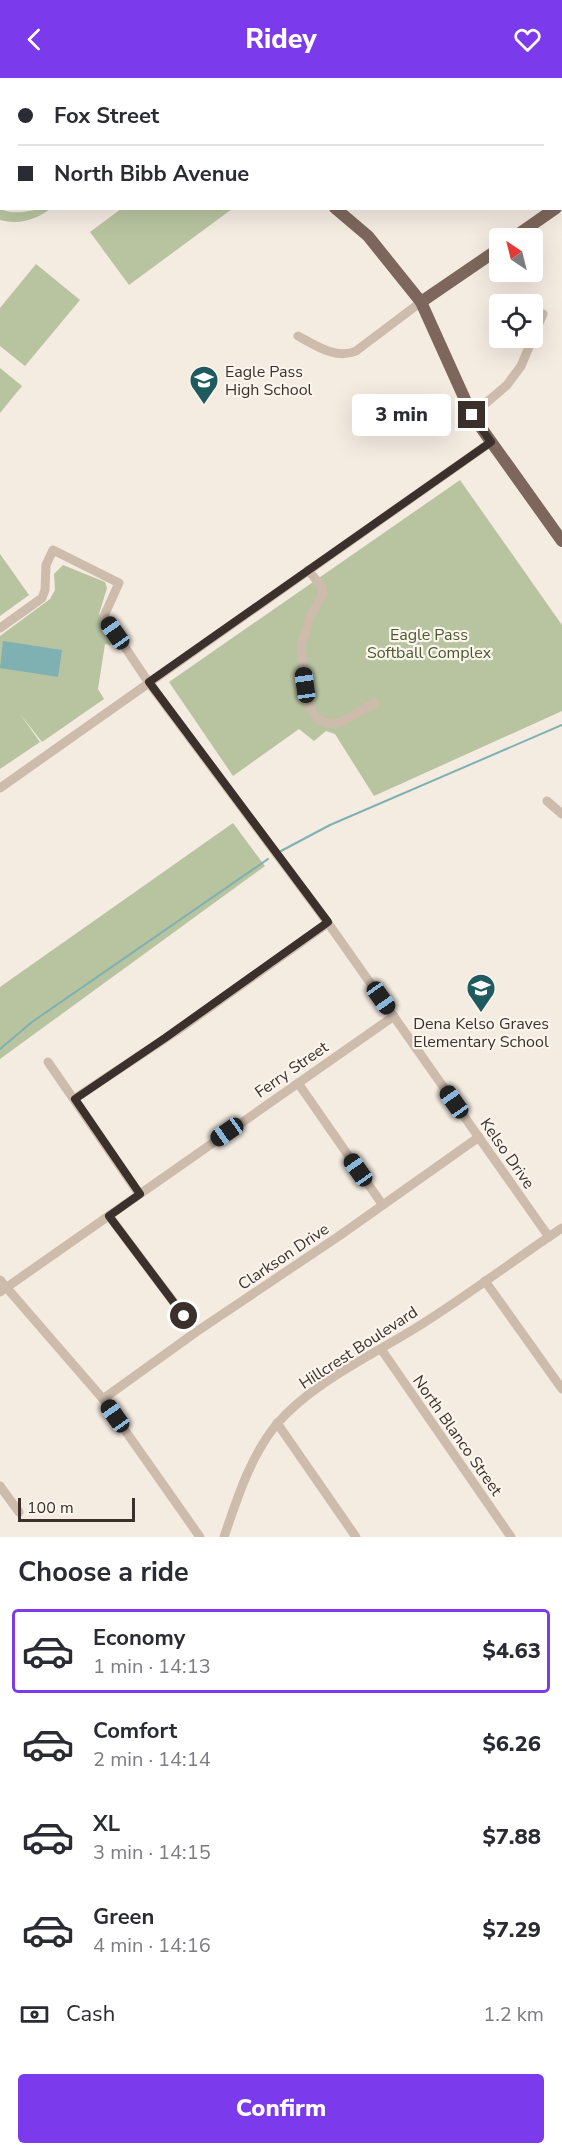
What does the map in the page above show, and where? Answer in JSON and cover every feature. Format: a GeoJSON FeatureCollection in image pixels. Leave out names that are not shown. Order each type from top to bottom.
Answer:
{"type":"FeatureCollection","features":[{"type":"Feature","properties":{"kind":"main road"},"geometry":{"type":"LineString","coordinates":[[337,210],[368,236],[421,302],[472,415],[562,541]]}},
{"type":"Feature","properties":{"kind":"main road"},"geometry":{"type":"LineString","coordinates":[[527,228],[553,210]]}},
{"type":"Feature","properties":{"kind":"main road"},"geometry":{"type":"LineString","coordinates":[[421,302],[489,256]]}},
{"type":"Feature","properties":{"kind":"street"},"geometry":{"type":"LineString","coordinates":[[298,336],[345,356],[356,351],[421,302]]}},
{"type":"Feature","properties":{"kind":"street"},"geometry":{"type":"LineString","coordinates":[[472,415],[507,385],[521,366],[529,348]]}},
{"type":"Feature","properties":{"kind":"street"},"geometry":{"type":"LineString","coordinates":[[0,788],[491,442]]}},
{"type":"Feature","properties":{"kind":"street","name":"Kelso Drive"},"geometry":{"type":"LineString","coordinates":[[0,628],[42,598],[45,590],[46,566],[53,550],[119,583],[104,616],[149,682],[328,922],[549,1237]]}},
{"type":"Feature","properties":{"kind":"street"},"geometry":{"type":"LineString","coordinates":[[308,570],[322,587],[323,594],[310,617],[301,646],[308,704],[317,719],[327,723],[339,723],[375,703]]}},
{"type":"Feature","properties":{"kind":"street"},"geometry":{"type":"LineString","coordinates":[[547,801],[562,814]]}},
{"type":"Feature","properties":{"kind":"street"},"geometry":{"type":"LineString","coordinates":[[75,1099],[181,1028],[328,922]]}},
{"type":"Feature","properties":{"kind":"street","name":"Ferry Street"},"geometry":{"type":"LineString","coordinates":[[2,1287],[109,1216],[394,1016]]}},
{"type":"Feature","properties":{"kind":"street"},"geometry":{"type":"LineString","coordinates":[[48,1062],[140,1194]]}},
{"type":"Feature","properties":{"kind":"street"},"geometry":{"type":"LineString","coordinates":[[298,1083],[382,1204]]}},
{"type":"Feature","properties":{"kind":"street","name":"Clarkson Drive"},"geometry":{"type":"LineString","coordinates":[[103,1399],[196,1332],[339,1236],[479,1137]]}},
{"type":"Feature","properties":{"kind":"street"},"geometry":{"type":"LineString","coordinates":[[109,1216],[196,1332]]}},
{"type":"Feature","properties":{"kind":"street","name":"Hillcrest Boulevard"},"geometry":{"type":"LineString","coordinates":[[224,1537],[241,1489],[254,1461],[268,1435],[289,1412],[325,1384],[381,1350],[562,1228]]}},
{"type":"Feature","properties":{"kind":"street"},"geometry":{"type":"LineString","coordinates":[[485,1281],[562,1389]]}},
{"type":"Feature","properties":{"kind":"street"},"geometry":{"type":"LineString","coordinates":[[2,1287],[103,1399],[200,1537]]}},
{"type":"Feature","properties":{"kind":"street","name":"North Blanco Street"},"geometry":{"type":"LineString","coordinates":[[381,1350],[511,1537]]}},
{"type":"Feature","properties":{"kind":"street"},"geometry":{"type":"LineString","coordinates":[[277,1423],[356,1537]]}},
{"type":"Feature","properties":{"kind":"street"},"geometry":{"type":"LineString","coordinates":[[0,1486],[19,1512]]}},
{"type":"Feature","properties":{"kind":"green space"},"geometry":{"type":"Polygon","coordinates":[[[0,210],[19,212],[48,210],[33,219],[20,222],[0,220],[0,210]]]}},
{"type":"Feature","properties":{"kind":"green space"},"geometry":{"type":"Polygon","coordinates":[[[120,210],[231,210],[129,285],[90,232],[120,210]]]}},
{"type":"Feature","properties":{"kind":"green space"},"geometry":{"type":"Polygon","coordinates":[[[36,264],[80,300],[25,366],[0,346],[0,308],[36,264]]]}},
{"type":"Feature","properties":{"kind":"green space"},"geometry":{"type":"Polygon","coordinates":[[[0,368],[22,386],[0,413],[0,368]]]}},
{"type":"Feature","properties":{"kind":"green space","name":"Eagle Pass Softball Complex"},"geometry":{"type":"Polygon","coordinates":[[[460,480],[562,625],[562,711],[374,796],[335,734],[326,731],[314,741],[299,729],[233,776],[169,682],[460,480]]]}},
{"type":"Feature","properties":{"kind":"green space"},"geometry":{"type":"Polygon","coordinates":[[[0,554],[29,595],[0,616],[0,554]]]}},
{"type":"Feature","properties":{"kind":"green space"},"geometry":{"type":"Polygon","coordinates":[[[63,565],[105,582],[107,588],[99,614],[117,640],[110,645],[105,644],[98,689],[104,699],[42,742],[20,714],[40,742],[0,769],[0,636],[50,599],[55,590],[54,574],[63,565]]]}},
{"type":"Feature","properties":{"kind":"green space"},"geometry":{"type":"Polygon","coordinates":[[[233,823],[265,866],[0,1059],[0,987],[233,823]]]}},
{"type":"Feature","properties":{"kind":"water"},"geometry":{"type":"Polygon","coordinates":[[[3,641],[62,650],[58,677],[0,668],[3,641]]]}},
{"type":"Feature","properties":{"kind":"waterway"},"geometry":{"type":"LineString","coordinates":[[281,851],[330,825],[562,725]]}},
{"type":"Feature","properties":{"kind":"waterway"},"geometry":{"type":"LineString","coordinates":[[0,1049],[32,1022],[268,859]]}},
{"type":"Feature","properties":{"kind":"place","name":"Eagle Pass High School"},"geometry":{"type":"Point","coordinates":[204,406]}},
{"type":"Feature","properties":{"kind":"place","name":"Dena Kelso Graves Elementary School"},"geometry":{"type":"Point","coordinates":[481,1014]}},
{"type":"Feature","properties":{"kind":"route"},"geometry":{"type":"LineString","coordinates":[[184,1316],[109,1216],[140,1194],[75,1099],[119,1071],[328,922],[149,682],[491,442],[472,415]]}}]}
